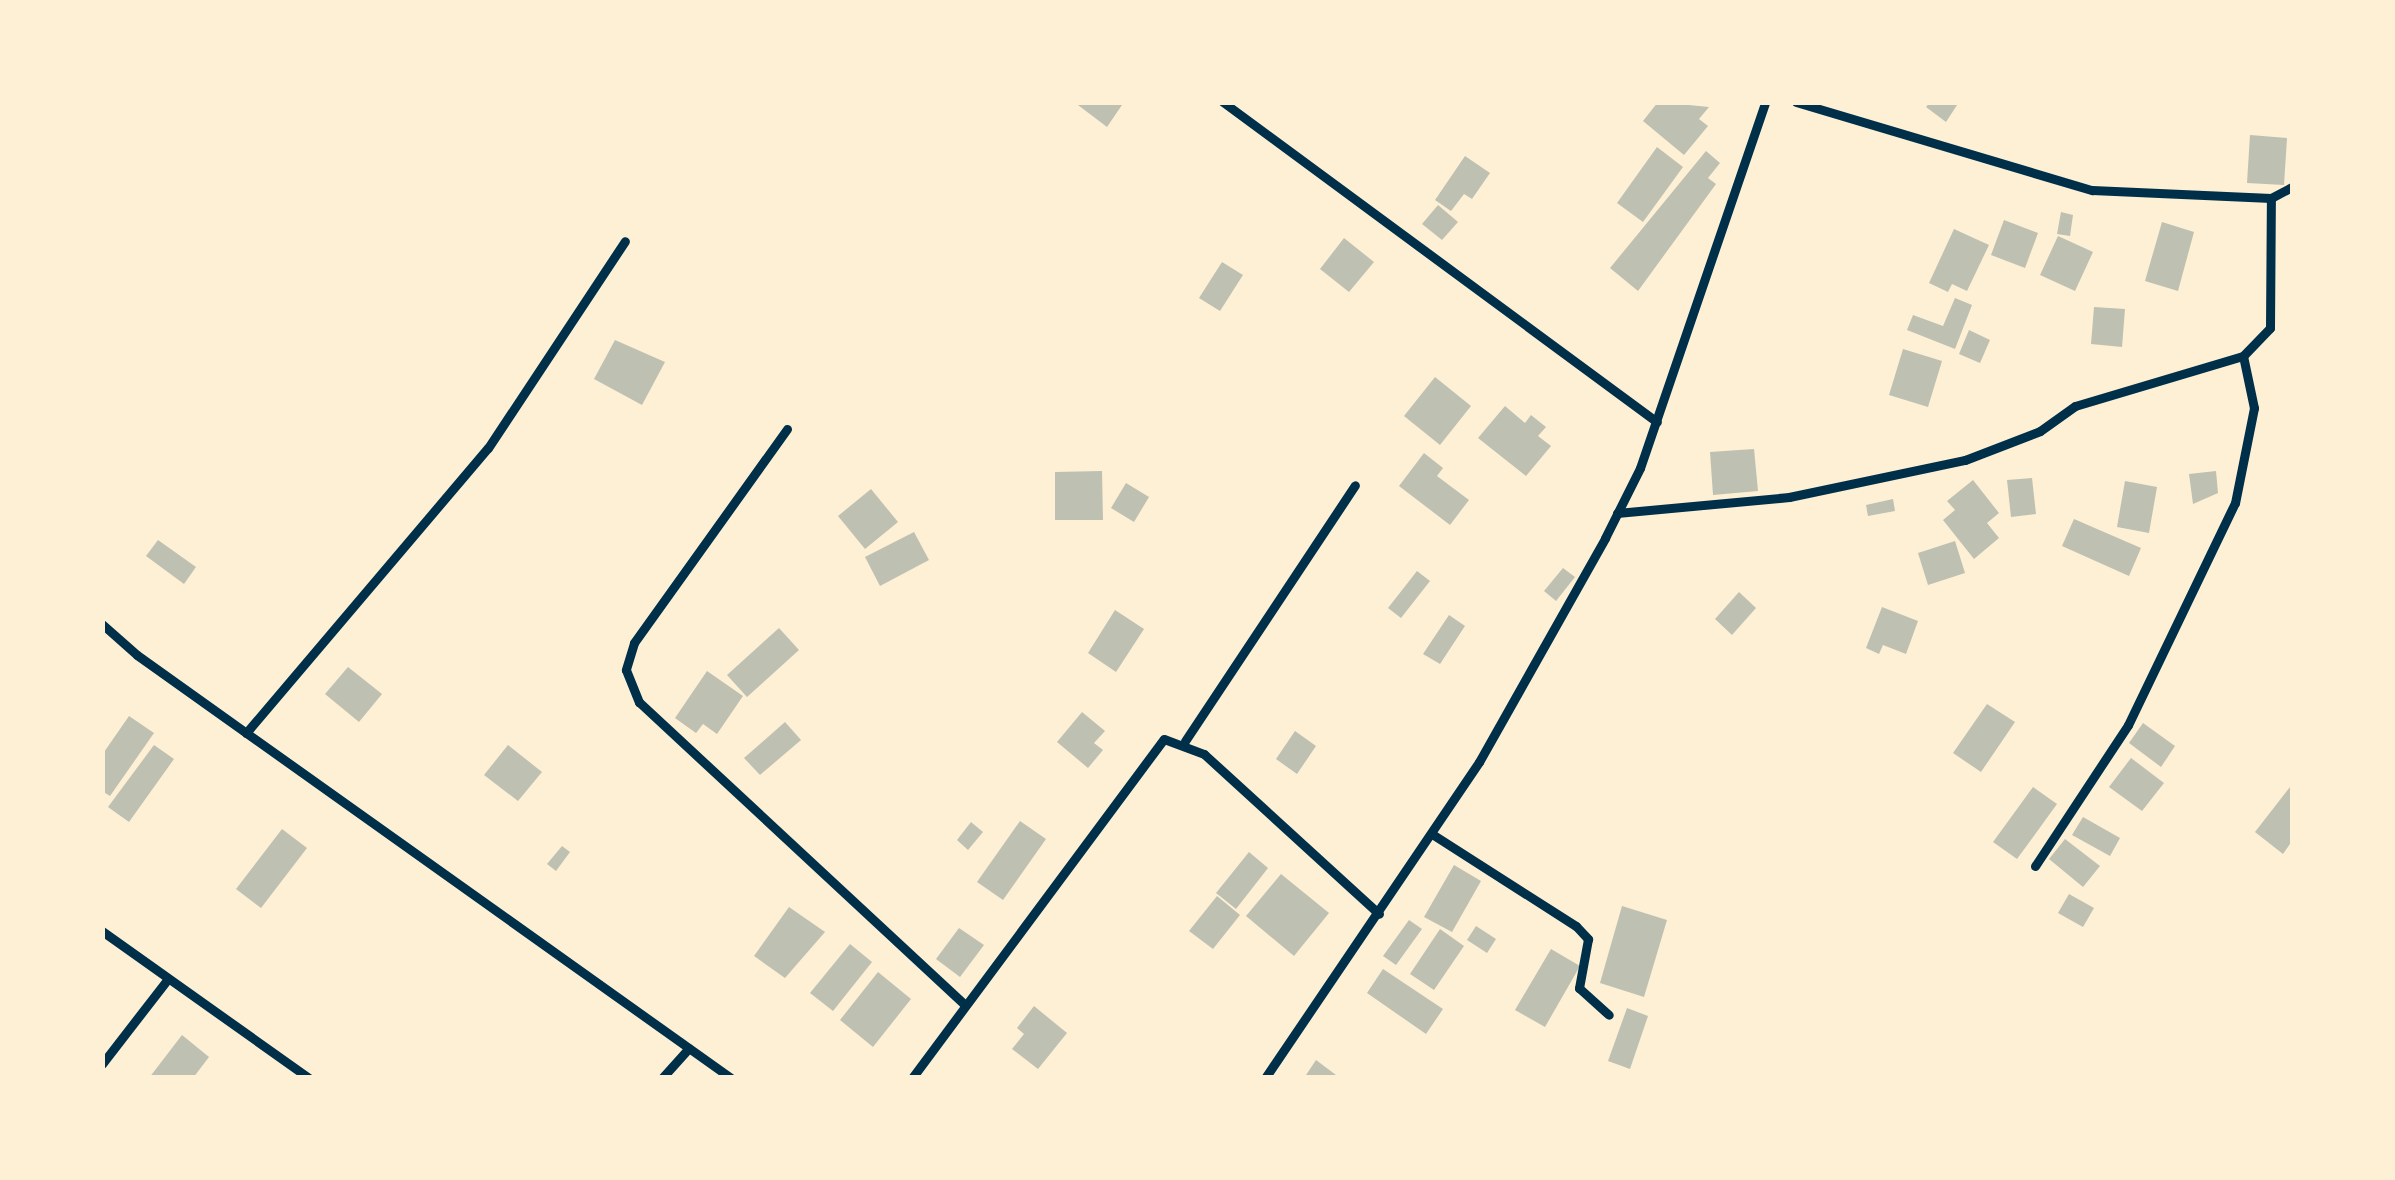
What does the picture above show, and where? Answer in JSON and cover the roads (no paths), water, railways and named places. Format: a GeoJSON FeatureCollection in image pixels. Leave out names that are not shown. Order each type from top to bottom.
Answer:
{"type":"FeatureCollection","features":[{"type":"Feature","properties":{"kind":"street"},"geometry":{"type":"LineString","coordinates":[[1223,102],[1657,422]]}},
{"type":"Feature","properties":{"kind":"street"},"geometry":{"type":"LineString","coordinates":[[1265,1078],[1432,834],[1617,513],[1657,422],[1765,102]]}},
{"type":"Feature","properties":{"kind":"street"},"geometry":{"type":"LineString","coordinates":[[1796,102],[2092,190],[2271,198],[2292,187]]}},
{"type":"Feature","properties":{"kind":"street"},"geometry":{"type":"LineString","coordinates":[[1617,513],[1789,497],[1965,460],[2040,431],[2075,406],[2243,356],[2270,328],[2271,198]]}},
{"type":"Feature","properties":{"kind":"street"},"geometry":{"type":"LineString","coordinates":[[246,733],[488,448],[625,241]]}},
{"type":"Feature","properties":{"kind":"street"},"geometry":{"type":"LineString","coordinates":[[2036,866],[2128,725],[2235,504],[2254,408],[2243,356]]}},
{"type":"Feature","properties":{"kind":"street"},"geometry":{"type":"LineString","coordinates":[[786,430],[634,643],[626,670],[639,702],[965,1005]]}},
{"type":"Feature","properties":{"kind":"street"},"geometry":{"type":"LineString","coordinates":[[1184,742],[1356,485]]}},
{"type":"Feature","properties":{"kind":"street"},"geometry":{"type":"LineString","coordinates":[[102,624],[246,733],[731,1078]]}},
{"type":"Feature","properties":{"kind":"street"},"geometry":{"type":"LineString","coordinates":[[912,1078],[1146,756],[1164,739],[1184,742],[1379,914]]}},
{"type":"Feature","properties":{"kind":"street"},"geometry":{"type":"LineString","coordinates":[[1432,834],[1576,926],[1588,940],[1580,988],[1609,1015]]}},
{"type":"Feature","properties":{"kind":"street"},"geometry":{"type":"LineString","coordinates":[[102,930],[309,1078]]}},
{"type":"Feature","properties":{"kind":"street"},"geometry":{"type":"LineString","coordinates":[[102,1064],[167,980]]}},
{"type":"Feature","properties":{"kind":"street"},"geometry":{"type":"LineString","coordinates":[[662,1078],[689,1048]]}}]}
